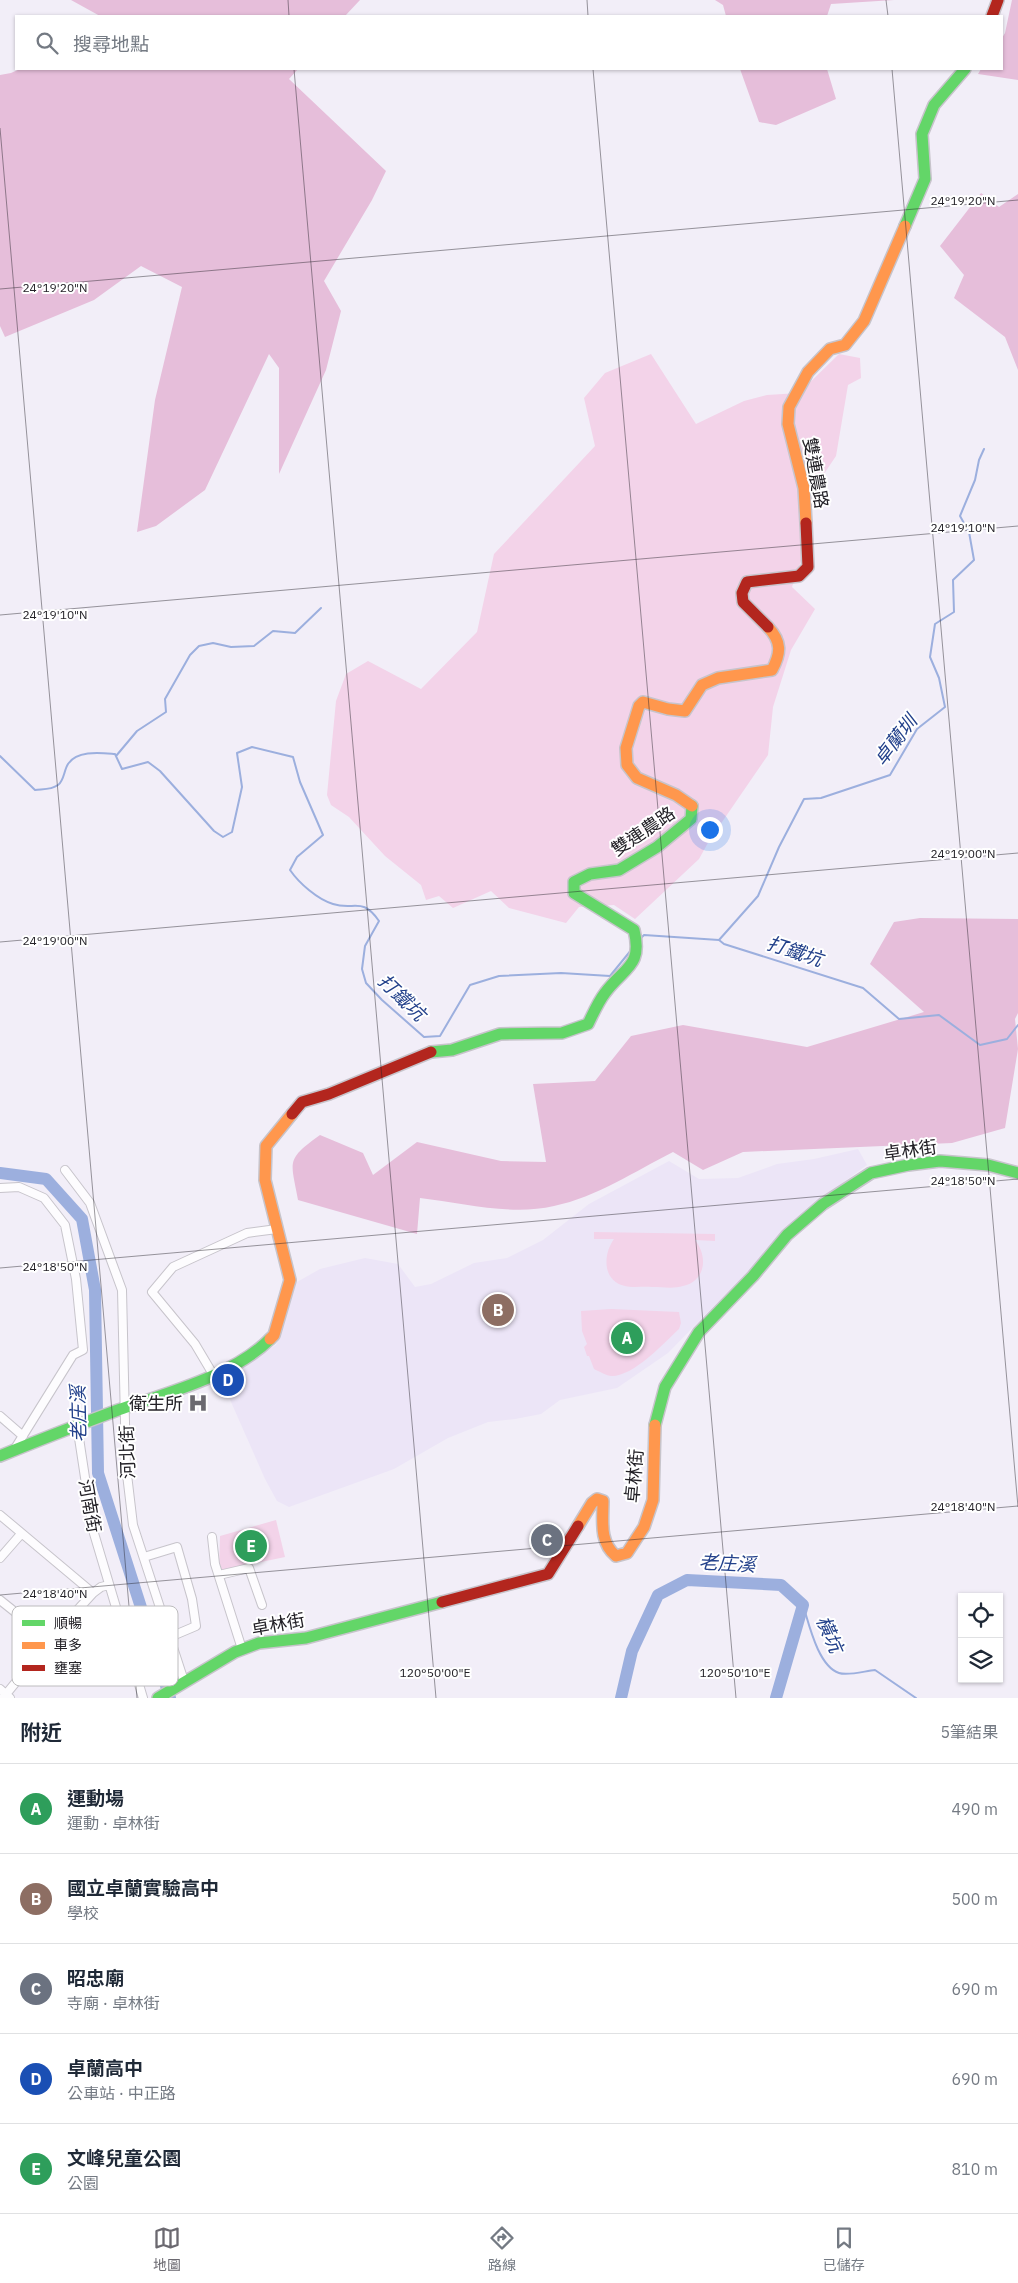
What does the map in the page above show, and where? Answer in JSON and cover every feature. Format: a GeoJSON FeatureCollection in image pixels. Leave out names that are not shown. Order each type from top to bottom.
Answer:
{"type":"FeatureCollection","features":[{"type":"Feature","properties":{"kind":"street"},"geometry":{"type":"LineString","coordinates":[[992,15],[998,0]]}},
{"type":"Feature","properties":{"kind":"street","name":"雙連農路"},"geometry":{"type":"LineString","coordinates":[[277,1229],[265,1180],[266,1146],[302,1102],[329,1094],[430,1052],[452,1050],[500,1034],[562,1033],[588,1024],[604,994],[633,963],[638,947],[634,930],[574,893],[574,882],[590,874],[619,870],[657,847],[691,819],[693,807],[676,795],[637,778],[627,765],[626,748],[639,706],[643,702],[658,705],[668,711],[685,711],[702,685],[718,678],[772,670],[778,661],[781,651],[775,634],[743,602],[742,593],[748,582],[799,576],[808,567],[804,488],[788,424],[788,407],[808,372],[830,349],[845,345],[864,321],[925,179],[922,134],[934,105],[964,70]]}},
{"type":"Feature","properties":{"kind":"street","name":"卓林街"},"geometry":{"type":"LineString","coordinates":[[178,1685],[242,1649],[259,1643],[306,1638],[548,1574],[592,1503],[597,1499],[603,1501],[604,1541],[608,1551],[616,1556],[627,1553],[644,1527],[652,1500],[655,1420],[665,1387],[698,1332],[753,1276],[787,1235],[823,1204],[871,1173],[908,1165],[940,1161],[988,1164],[1018,1173]]}},
{"type":"Feature","properties":{"kind":"street","name":"河北街"},"geometry":{"type":"LineString","coordinates":[[65,1170],[90,1203],[122,1290],[126,1466],[133,1525],[160,1606]]}},
{"type":"Feature","properties":{"kind":"street"},"geometry":{"type":"LineString","coordinates":[[0,1188],[19,1187],[44,1198],[65,1225],[76,1279],[83,1350],[73,1354],[14,1450]]}},
{"type":"Feature","properties":{"kind":"street"},"geometry":{"type":"LineString","coordinates":[[0,1456],[80,1424],[214,1376],[262,1347],[274,1335],[290,1280],[277,1229],[247,1234],[173,1267],[152,1292],[195,1344],[214,1376]]}},
{"type":"Feature","properties":{"kind":"street"},"geometry":{"type":"LineString","coordinates":[[0,1416],[23,1436]]}},
{"type":"Feature","properties":{"kind":"street","name":"河南街"},"geometry":{"type":"LineString","coordinates":[[80,1424],[93,1530],[115,1606]]}},
{"type":"Feature","properties":{"kind":"street"},"geometry":{"type":"LineString","coordinates":[[0,1515],[93,1593]]}},
{"type":"Feature","properties":{"kind":"street"},"geometry":{"type":"LineString","coordinates":[[0,1558],[21,1534]]}},
{"type":"Feature","properties":{"kind":"street"},"geometry":{"type":"LineString","coordinates":[[212,1537],[215,1564],[242,1649]]}},
{"type":"Feature","properties":{"kind":"street"},"geometry":{"type":"LineString","coordinates":[[144,1557],[177,1547],[192,1599],[196,1626],[178,1634]]}},
{"type":"Feature","properties":{"kind":"street"},"geometry":{"type":"LineString","coordinates":[[219,1575],[249,1568],[262,1605]]}},
{"type":"Feature","properties":{"kind":"street"},"geometry":{"type":"LineString","coordinates":[[81,1606],[93,1593],[101,1587],[109,1585]]}},
{"type":"Feature","properties":{"kind":"street"},"geometry":{"type":"LineString","coordinates":[[0,1600],[12,1610]]}},
{"type":"Feature","properties":{"kind":"street","name":"河北街"},"geometry":{"type":"LineString","coordinates":[[178,1662],[184,1681]]}},
{"type":"Feature","properties":{"kind":"street","name":"河南街"},"geometry":{"type":"LineString","coordinates":[[139,1686],[143,1698]]}},
{"type":"Feature","properties":{"kind":"street","name":"卓林街"},"geometry":{"type":"LineString","coordinates":[[158,1698],[176,1686]]}},
{"type":"Feature","properties":{"kind":"shaded area"},"geometry":{"type":"Polygon","coordinates":[[[71,0],[360,0],[346,15],[98,15],[71,0]]]}},
{"type":"Feature","properties":{"kind":"shaded area"},"geometry":{"type":"Polygon","coordinates":[[[715,0],[894,0],[831,4],[827,15],[726,15],[723,5],[715,0]]]}},
{"type":"Feature","properties":{"kind":"shaded area"},"geometry":{"type":"Polygon","coordinates":[[[1012,0],[1018,0],[1018,80],[978,74],[980,70],[1003,70],[1003,36],[1012,0]]]}},
{"type":"Feature","properties":{"kind":"shaded area"},"geometry":{"type":"Polygon","coordinates":[[[18,70],[297,70],[289,79],[386,171],[372,200],[324,281],[341,311],[326,370],[279,474],[279,368],[269,354],[205,490],[156,526],[137,532],[155,400],[182,287],[141,266],[94,300],[5,337],[0,326],[0,75],[18,70]]]}},
{"type":"Feature","properties":{"kind":"shaded area"},"geometry":{"type":"Polygon","coordinates":[[[740,70],[827,70],[836,99],[776,125],[759,122],[740,70]]]}},
{"type":"Feature","properties":{"kind":"shaded area"},"geometry":{"type":"Polygon","coordinates":[[[981,193],[999,207],[1018,194],[1018,370],[1005,337],[954,298],[964,275],[940,246],[981,193]]]}},
{"type":"Feature","properties":{"kind":"shaded area"},"geometry":{"type":"Polygon","coordinates":[[[651,354],[696,424],[744,401],[767,395],[799,393],[839,354],[860,358],[861,378],[848,385],[836,456],[799,511],[801,561],[792,587],[815,609],[791,650],[773,707],[768,755],[709,841],[699,859],[635,919],[614,905],[579,907],[566,923],[509,908],[491,891],[453,908],[439,896],[426,900],[421,885],[385,856],[349,817],[331,805],[327,795],[336,701],[346,674],[368,661],[421,689],[477,632],[494,554],[595,446],[584,398],[605,373],[651,354]]]}},
{"type":"Feature","properties":{"kind":"shaded area"},"geometry":{"type":"Polygon","coordinates":[[[920,918],[1018,919],[1018,1013],[1015,1019],[1018,1049],[1005,1128],[952,1143],[743,1152],[703,1170],[673,1152],[601,1190],[570,1202],[538,1209],[504,1209],[420,1198],[417,1234],[298,1200],[293,1162],[301,1150],[320,1135],[363,1153],[373,1175],[417,1142],[501,1161],[546,1162],[533,1084],[595,1081],[631,1036],[683,1025],[807,1047],[924,1012],[870,964],[894,922],[920,918]]]}},
{"type":"Feature","properties":{"kind":"shaded area"},"geometry":{"type":"Polygon","coordinates":[[[858,1149],[867,1165],[815,1203],[668,1353],[617,1388],[560,1400],[541,1414],[488,1422],[448,1438],[394,1469],[289,1507],[277,1501],[265,1479],[220,1377],[276,1345],[297,1282],[320,1269],[365,1258],[398,1264],[415,1287],[431,1284],[474,1263],[507,1258],[543,1240],[589,1204],[669,1161],[699,1179],[738,1178],[777,1164],[814,1159],[858,1149]]]}},
{"type":"Feature","properties":{"kind":"shaded area"},"geometry":{"type":"Polygon","coordinates":[[[594,1232],[715,1234],[715,1241],[695,1240],[702,1253],[703,1260],[700,1273],[691,1283],[676,1287],[631,1287],[617,1283],[609,1273],[607,1266],[608,1252],[614,1239],[594,1239],[594,1232]]]}},
{"type":"Feature","properties":{"kind":"shaded area"},"geometry":{"type":"Polygon","coordinates":[[[611,1309],[679,1312],[681,1323],[679,1329],[639,1365],[621,1375],[610,1376],[594,1369],[589,1356],[587,1356],[584,1347],[587,1344],[582,1331],[581,1311],[611,1309]]]}},
{"type":"Feature","properties":{"kind":"shaded area"},"geometry":{"type":"Polygon","coordinates":[[[276,1520],[285,1557],[219,1571],[220,1536],[276,1520]]]}},
{"type":"Feature","properties":{"kind":"waterway","name":"卓蘭圳"},"geometry":{"type":"LineString","coordinates":[[719,940],[758,896],[779,847],[804,799],[821,798],[890,775],[917,729],[945,707],[939,678],[930,657],[935,624],[954,612],[953,580],[974,560],[969,532],[960,516],[975,480],[979,460],[984,449]]}},
{"type":"Feature","properties":{"kind":"waterway"},"geometry":{"type":"LineString","coordinates":[[116,756],[137,731],[166,712],[165,699],[190,655],[199,646],[213,643],[231,647],[254,646],[273,631],[295,633],[321,608]]}},
{"type":"Feature","properties":{"kind":"waterway","name":"打鐵坑"},"geometry":{"type":"LineString","coordinates":[[0,756],[35,790],[50,789],[58,785],[62,781],[68,764],[77,756],[83,754],[115,754],[122,769],[148,762],[160,771],[214,831],[223,837],[232,832],[242,787],[237,753],[252,747],[293,757],[300,782],[323,835],[297,857],[290,870],[309,890],[327,902],[340,906],[363,906],[373,913],[379,921],[365,946],[362,969],[366,983],[382,1000],[424,1037],[440,1036],[470,985],[499,976],[561,973],[610,976],[632,949]]}},
{"type":"Feature","properties":{"kind":"waterway","name":"打鐵坑"},"geometry":{"type":"LineString","coordinates":[[640,939],[644,935],[719,940],[724,944],[863,988],[899,1019],[939,1015],[980,1045],[1007,1039],[1018,1025]]}},
{"type":"Feature","properties":{"kind":"waterway","name":"老庄溪"},"geometry":{"type":"LineString","coordinates":[[0,1173],[46,1179],[82,1219],[95,1290],[98,1473],[141,1606]]}},
{"type":"Feature","properties":{"kind":"waterway","name":"老庄溪"},"geometry":{"type":"LineString","coordinates":[[621,1698],[632,1651],[658,1595],[687,1580],[781,1585],[803,1605],[776,1698]]}},
{"type":"Feature","properties":{"kind":"waterway","name":"橫坑"},"geometry":{"type":"LineString","coordinates":[[803,1605],[815,1644],[825,1662],[832,1669],[839,1673],[847,1674],[875,1670],[916,1698]]}},
{"type":"Feature","properties":{"kind":"waterway","name":"老庄溪"},"geometry":{"type":"LineString","coordinates":[[166,1686],[170,1698]]}},
{"type":"Feature","properties":{"kind":"traffic: fast"},"geometry":{"type":"LineString","coordinates":[[905,226],[925,179],[922,134],[934,105],[964,70]]}},
{"type":"Feature","properties":{"kind":"traffic: fast"},"geometry":{"type":"LineString","coordinates":[[431,1052],[452,1050],[500,1034],[562,1033],[588,1024],[602,997],[630,966],[636,952],[636,942],[634,930],[574,893],[574,882],[590,874],[619,870],[657,847],[691,819],[692,806]]}},
{"type":"Feature","properties":{"kind":"traffic: fast"},"geometry":{"type":"LineString","coordinates":[[655,1425],[665,1387],[699,1332],[753,1276],[787,1235],[823,1204],[871,1173],[908,1165],[940,1161],[988,1165],[1018,1173]]}},
{"type":"Feature","properties":{"kind":"traffic: fast"},"geometry":{"type":"LineString","coordinates":[[0,1456],[219,1373],[255,1352],[270,1339]]}},
{"type":"Feature","properties":{"kind":"traffic: fast"},"geometry":{"type":"LineString","coordinates":[[158,1698],[235,1652],[259,1643],[306,1638],[442,1602]]}},
{"type":"Feature","properties":{"kind":"traffic: slow"},"geometry":{"type":"LineString","coordinates":[[806,523],[804,488],[788,424],[789,407],[808,372],[830,349],[845,345],[864,321],[905,226]]}},
{"type":"Feature","properties":{"kind":"traffic: slow"},"geometry":{"type":"LineString","coordinates":[[692,806],[676,795],[637,778],[627,765],[626,748],[639,706],[643,702],[668,709],[685,711],[702,685],[718,678],[772,670],[779,648],[773,632],[768,627]]}},
{"type":"Feature","properties":{"kind":"traffic: slow"},"geometry":{"type":"LineString","coordinates":[[270,1339],[274,1335],[290,1280],[265,1180],[266,1146],[292,1114]]}},
{"type":"Feature","properties":{"kind":"traffic: slow"},"geometry":{"type":"LineString","coordinates":[[578,1526],[592,1503],[597,1499],[603,1501],[604,1538],[616,1556],[627,1553],[644,1527],[653,1500],[655,1425]]}},
{"type":"Feature","properties":{"kind":"traffic: jam"},"geometry":{"type":"LineString","coordinates":[[992,15],[998,0]]}},
{"type":"Feature","properties":{"kind":"traffic: jam"},"geometry":{"type":"LineString","coordinates":[[768,627],[743,602],[742,593],[747,582],[799,576],[808,567],[806,523]]}},
{"type":"Feature","properties":{"kind":"traffic: jam"},"geometry":{"type":"LineString","coordinates":[[292,1114],[302,1102],[329,1094],[431,1052]]}},
{"type":"Feature","properties":{"kind":"traffic: jam"},"geometry":{"type":"LineString","coordinates":[[442,1602],[548,1574],[578,1526]]}},
{"type":"Feature","properties":{"kind":"place","name":"國立卓蘭實驗高中"},"geometry":{"type":"Point","coordinates":[498,1310]}},
{"type":"Feature","properties":{"kind":"place","name":"運動場"},"geometry":{"type":"Point","coordinates":[627,1338]}},
{"type":"Feature","properties":{"kind":"place","name":"卓蘭高中"},"geometry":{"type":"Point","coordinates":[228,1380]}},
{"type":"Feature","properties":{"kind":"place","name":"衛生所"},"geometry":{"type":"Point","coordinates":[198,1403]}},
{"type":"Feature","properties":{"kind":"place","name":"昭忠廟"},"geometry":{"type":"Point","coordinates":[547,1540]}},
{"type":"Feature","properties":{"kind":"place","name":"文峰兒童公園"},"geometry":{"type":"Point","coordinates":[251,1546]}}]}
